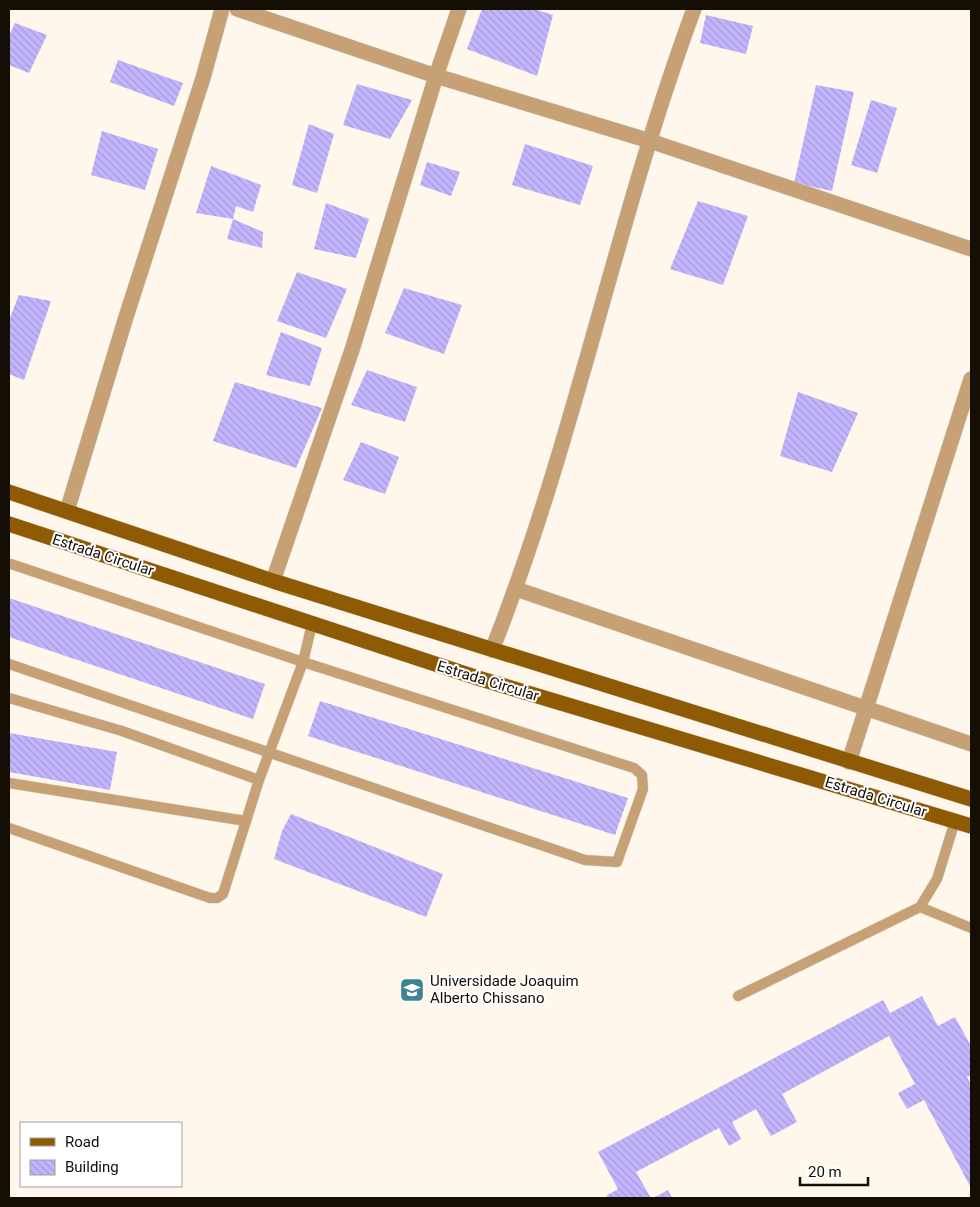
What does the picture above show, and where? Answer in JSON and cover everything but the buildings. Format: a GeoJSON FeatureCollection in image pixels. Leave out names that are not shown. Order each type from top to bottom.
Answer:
{"type":"FeatureCollection","features":[{"type":"Feature","properties":{"kind":"main road"},"geometry":{"type":"LineString","coordinates":[[9,492],[273,581],[971,799]]}},
{"type":"Feature","properties":{"kind":"main road","name":"Estrada Circular"},"geometry":{"type":"LineString","coordinates":[[9,524],[481,679],[971,826]]}},
{"type":"Feature","properties":{"kind":"street"},"geometry":{"type":"LineString","coordinates":[[67,512],[126,317],[203,78],[222,9]]}},
{"type":"Feature","properties":{"kind":"street"},"geometry":{"type":"LineString","coordinates":[[237,9],[436,76],[650,141],[971,249]]}},
{"type":"Feature","properties":{"kind":"street"},"geometry":{"type":"LineString","coordinates":[[273,581],[352,350],[436,76],[459,9]]}},
{"type":"Feature","properties":{"kind":"street"},"geometry":{"type":"LineString","coordinates":[[492,650],[516,589],[585,366],[650,141],[694,9]]}},
{"type":"Feature","properties":{"kind":"street"},"geometry":{"type":"LineString","coordinates":[[849,762],[971,379]]}},
{"type":"Feature","properties":{"kind":"street"},"geometry":{"type":"LineString","coordinates":[[516,589],[971,744]]}},
{"type":"Feature","properties":{"kind":"lane"},"geometry":{"type":"LineString","coordinates":[[9,664],[585,860],[617,862],[643,790],[642,775],[634,768],[303,662],[11,564]]}},
{"type":"Feature","properties":{"kind":"lane"},"geometry":{"type":"LineString","coordinates":[[9,828],[210,898],[217,898],[223,894],[259,780],[303,662],[312,624]]}},
{"type":"Feature","properties":{"kind":"lane"},"geometry":{"type":"LineString","coordinates":[[9,698],[122,731],[259,780]]}},
{"type":"Feature","properties":{"kind":"lane"},"geometry":{"type":"LineString","coordinates":[[9,783],[246,821]]}},
{"type":"Feature","properties":{"kind":"lane"},"geometry":{"type":"LineString","coordinates":[[738,996],[920,907],[937,879],[955,821]]}},
{"type":"Feature","properties":{"kind":"lane"},"geometry":{"type":"LineString","coordinates":[[920,907],[971,928]]}},
{"type":"Feature","properties":{"kind":"place","name":"Universidade Joaquim Alberto Chissano"},"geometry":{"type":"Point","coordinates":[412,990]}}]}
